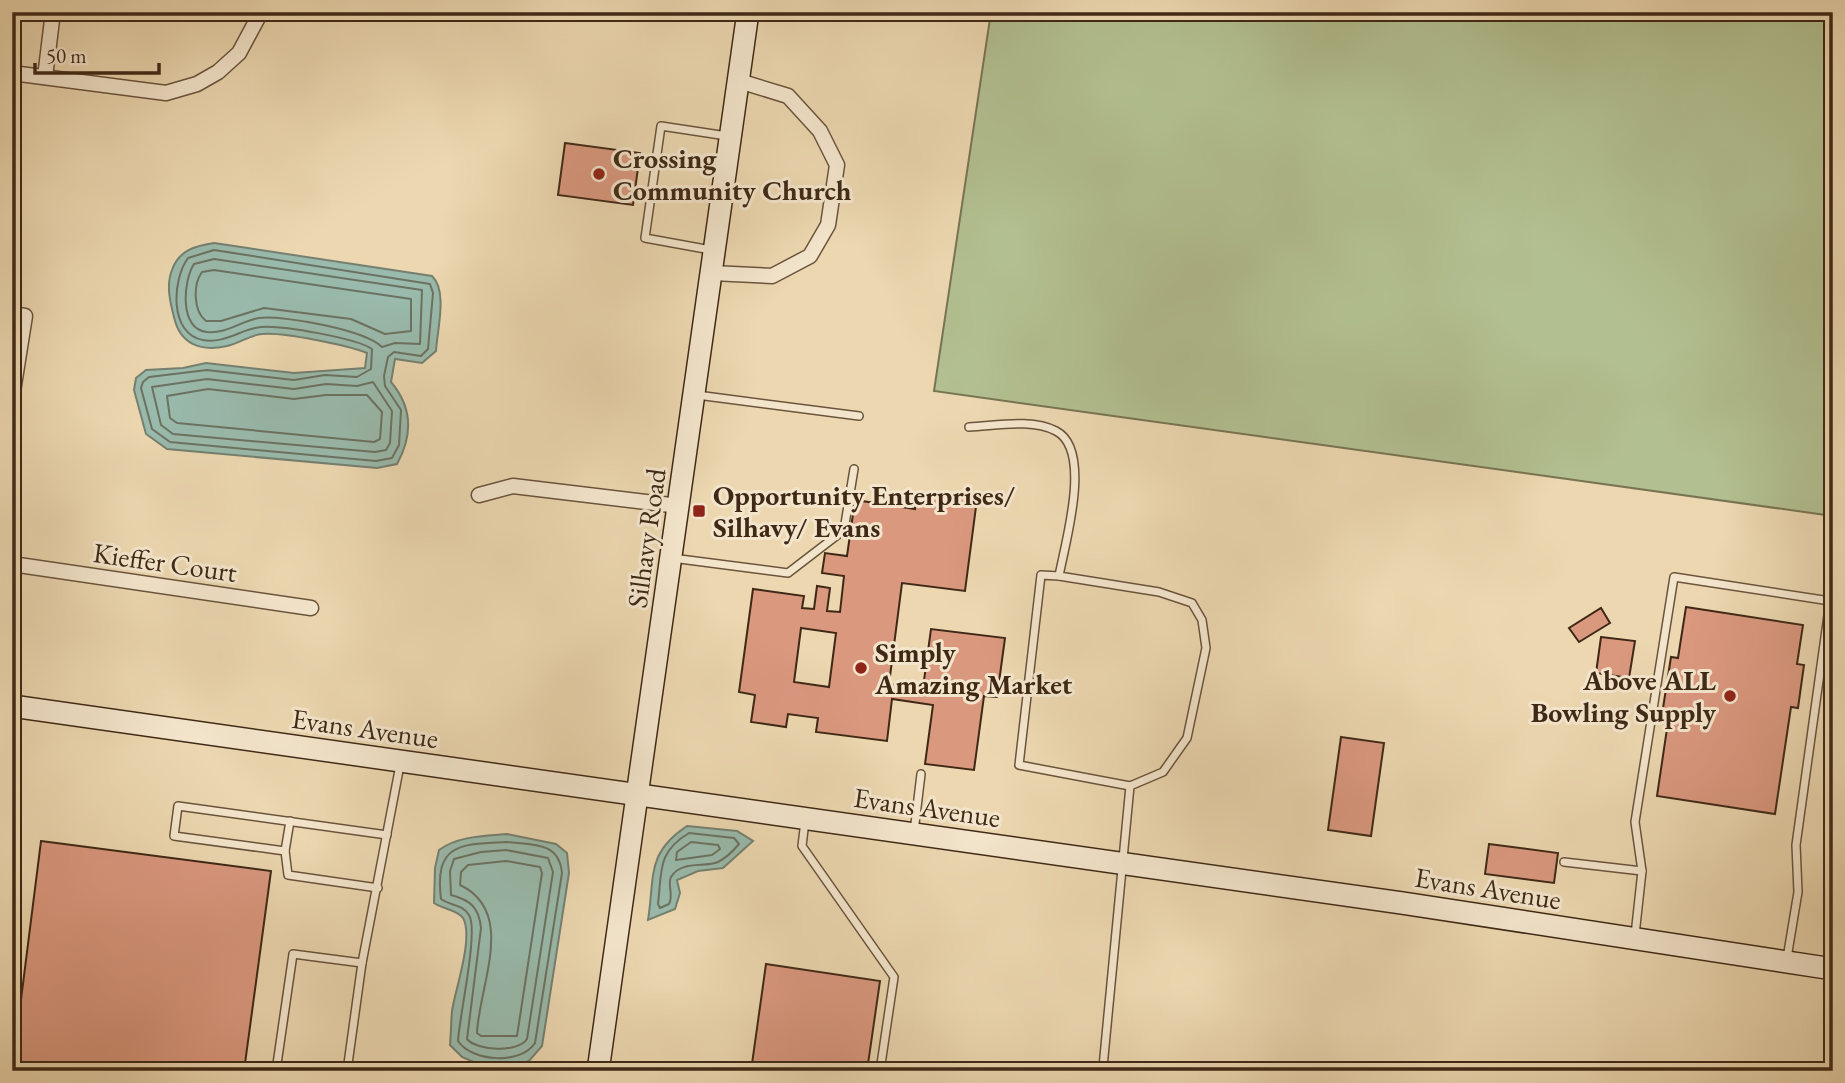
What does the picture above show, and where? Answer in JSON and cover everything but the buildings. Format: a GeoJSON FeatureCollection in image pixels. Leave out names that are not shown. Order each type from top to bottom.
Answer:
{"type":"FeatureCollection","features":[{"type":"Feature","properties":{"kind":"street"},"geometry":{"type":"LineString","coordinates":[[45,77],[53,12]]}},
{"type":"Feature","properties":{"kind":"street"},"geometry":{"type":"LineString","coordinates":[[12,73],[166,93],[197,84],[218,72],[239,53],[261,12]]}},
{"type":"Feature","properties":{"kind":"street","name":"Silhavy Road"},"geometry":{"type":"LineString","coordinates":[[598,1071],[748,12]]}},
{"type":"Feature","properties":{"kind":"street"},"geometry":{"type":"LineString","coordinates":[[712,273],[772,276],[810,256],[828,225],[838,165],[820,131],[788,96],[739,81]]}},
{"type":"Feature","properties":{"kind":"street"},"geometry":{"type":"LineString","coordinates":[[12,397],[19,315]]}},
{"type":"Feature","properties":{"kind":"street"},"geometry":{"type":"LineString","coordinates":[[480,495],[513,486],[679,506]]}},
{"type":"Feature","properties":{"kind":"street","name":"Kieffer Court"},"geometry":{"type":"LineString","coordinates":[[12,564],[312,608]]}},
{"type":"Feature","properties":{"kind":"street","name":"Evans Avenue"},"geometry":{"type":"LineString","coordinates":[[12,706],[1120,863],[1833,969]]}},
{"type":"Feature","properties":{"kind":"lane"},"geometry":{"type":"LineString","coordinates":[[715,250],[645,238],[661,125],[731,136]]}},
{"type":"Feature","properties":{"kind":"lane"},"geometry":{"type":"LineString","coordinates":[[695,395],[859,416]]}},
{"type":"Feature","properties":{"kind":"lane"},"geometry":{"type":"LineString","coordinates":[[970,427],[1033,425],[1058,431],[1073,451],[1076,477],[1059,576]]}},
{"type":"Feature","properties":{"kind":"lane"},"geometry":{"type":"LineString","coordinates":[[671,558],[788,573],[844,530],[854,469]]}},
{"type":"Feature","properties":{"kind":"lane"},"geometry":{"type":"LineString","coordinates":[[1041,575],[1059,576],[1159,592],[1192,603],[1202,620],[1206,648],[1187,738],[1163,772],[1130,786],[1019,765],[1041,575]]}},
{"type":"Feature","properties":{"kind":"lane"},"geometry":{"type":"LineString","coordinates":[[1634,939],[1642,871],[1635,822],[1674,577],[1832,601],[1796,845],[1798,892],[1786,962]]}},
{"type":"Feature","properties":{"kind":"lane"},"geometry":{"type":"LineString","coordinates":[[347,1071],[362,963],[401,761]]}},
{"type":"Feature","properties":{"kind":"lane"},"geometry":{"type":"LineString","coordinates":[[914,834],[920,774]]}},
{"type":"Feature","properties":{"kind":"lane"},"geometry":{"type":"LineString","coordinates":[[1103,1067],[1120,863],[1130,786]]}},
{"type":"Feature","properties":{"kind":"lane"},"geometry":{"type":"LineString","coordinates":[[285,851],[174,836],[178,806],[387,835]]}},
{"type":"Feature","properties":{"kind":"lane"},"geometry":{"type":"LineString","coordinates":[[805,818],[802,846],[894,977],[880,1071]]}},
{"type":"Feature","properties":{"kind":"lane"},"geometry":{"type":"LineString","coordinates":[[290,821],[285,851],[288,875],[378,888]]}},
{"type":"Feature","properties":{"kind":"lane"},"geometry":{"type":"LineString","coordinates":[[1564,862],[1642,871]]}},
{"type":"Feature","properties":{"kind":"lane"},"geometry":{"type":"LineString","coordinates":[[276,1071],[293,954],[362,963]]}},
{"type":"Feature","properties":{"kind":"green space"},"geometry":{"type":"Polygon","coordinates":[[[991,12],[1833,12],[1833,516],[934,391],[991,12]]]}},
{"type":"Feature","properties":{"kind":"water"},"geometry":{"type":"Polygon","coordinates":[[[214,243],[432,276],[440,291],[441,301],[436,351],[422,363],[395,359],[391,382],[403,402],[408,422],[406,443],[397,464],[377,468],[167,449],[146,434],[134,390],[136,378],[146,370],[183,368],[206,363],[294,373],[365,368],[367,353],[299,337],[262,334],[217,348],[200,347],[186,340],[177,326],[173,311],[169,294],[170,276],[183,253],[214,243]]]}},
{"type":"Feature","properties":{"kind":"water"},"geometry":{"type":"Polygon","coordinates":[[[687,826],[737,831],[753,841],[723,868],[698,871],[677,880],[680,893],[675,909],[648,920],[658,856],[674,836],[687,826]]]}},
{"type":"Feature","properties":{"kind":"water"},"geometry":{"type":"Polygon","coordinates":[[[507,834],[556,844],[567,853],[569,873],[542,1046],[529,1061],[517,1065],[476,1063],[462,1057],[450,1045],[452,1011],[465,950],[466,927],[461,915],[434,903],[435,868],[439,850],[463,839],[507,834]]]}},
{"type":"Feature","properties":{"kind":"place","name":"Crossing Community Church"},"geometry":{"type":"Point","coordinates":[599,174]}},
{"type":"Feature","properties":{"kind":"place","name":"Opportunity Enterprises/ Silhavy/ Evans"},"geometry":{"type":"Point","coordinates":[699,511]}},
{"type":"Feature","properties":{"kind":"place","name":"Simply Amazing Market"},"geometry":{"type":"Point","coordinates":[861,668]}},
{"type":"Feature","properties":{"kind":"place","name":"Above ALL Bowling Supply"},"geometry":{"type":"Point","coordinates":[1730,696]}}]}
